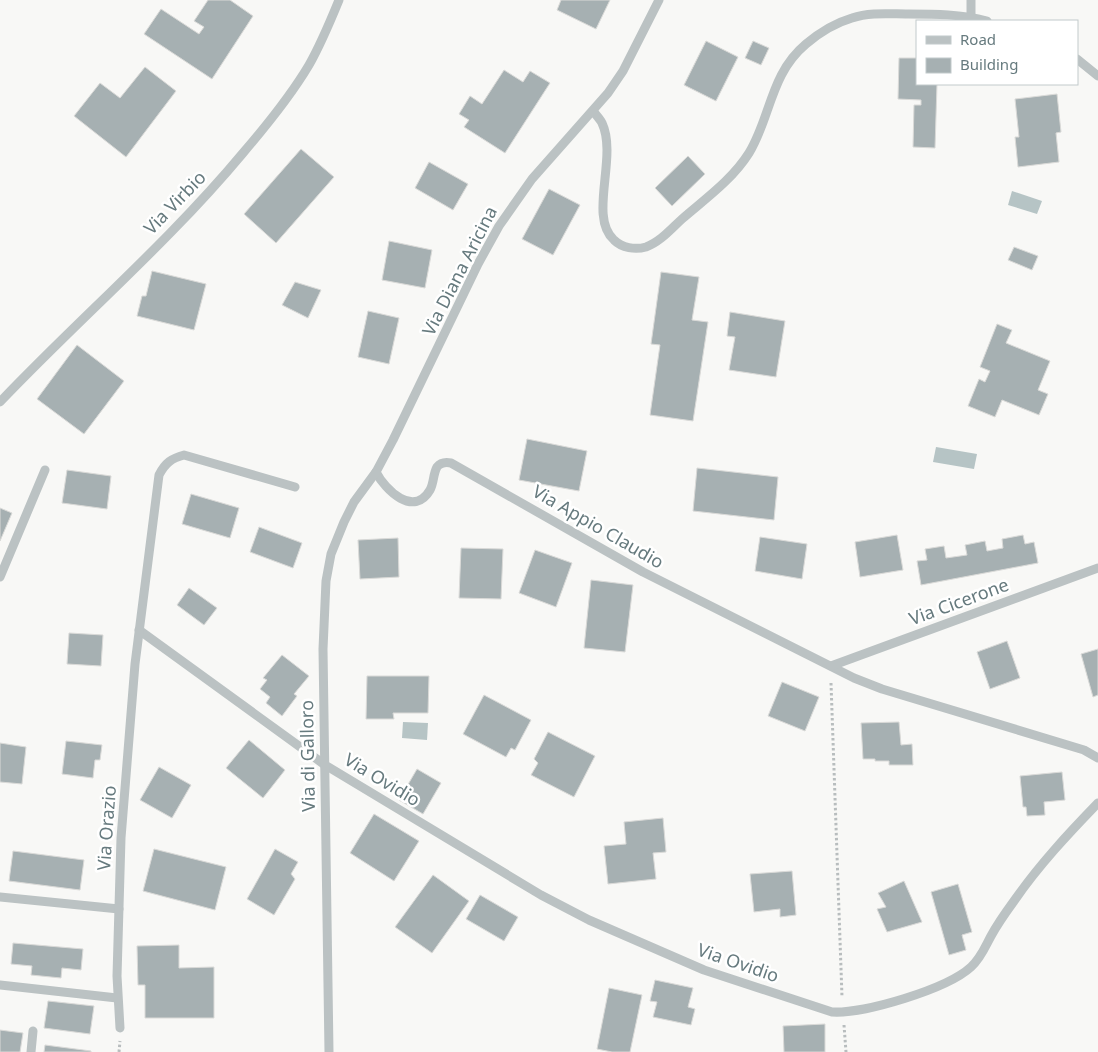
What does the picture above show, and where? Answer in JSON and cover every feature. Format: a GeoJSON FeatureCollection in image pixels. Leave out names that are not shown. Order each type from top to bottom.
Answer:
{"type":"FeatureCollection","features":[{"type":"Feature","properties":{"kind":"street","name":"Via Virbio"},"geometry":{"type":"LineString","coordinates":[[0,402],[42,358],[170,234],[221,179],[279,110],[299,80],[319,46],[339,0]]}},
{"type":"Feature","properties":{"kind":"street","name":"Via Diana Aricina"},"geometry":{"type":"LineString","coordinates":[[376,472],[409,410],[478,264],[499,226],[544,163],[593,111],[623,71],[659,0]]}},
{"type":"Feature","properties":{"kind":"street"},"geometry":{"type":"LineString","coordinates":[[971,0],[971,17]]}},
{"type":"Feature","properties":{"kind":"street"},"geometry":{"type":"LineString","coordinates":[[593,111],[601,121],[608,150],[602,217],[605,227],[610,236],[623,246],[633,248],[644,247],[659,239],[724,183],[741,164],[756,139],[780,75],[791,59],[812,40],[836,24],[862,15],[942,14],[983,20]]}},
{"type":"Feature","properties":{"kind":"street"},"geometry":{"type":"LineString","coordinates":[[1078,60],[1098,76]]}},
{"type":"Feature","properties":{"kind":"street","name":"Via Orazio"},"geometry":{"type":"LineString","coordinates":[[120,1028],[117,998],[121,838],[140,630],[158,483],[163,467],[176,457],[184,455],[294,488]]}},
{"type":"Feature","properties":{"kind":"street","name":"Via Appio Claudio"},"geometry":{"type":"LineString","coordinates":[[376,472],[382,484],[392,494],[404,500],[417,501],[427,495],[438,467],[444,462],[451,463],[643,572],[831,666]]}},
{"type":"Feature","properties":{"kind":"street"},"geometry":{"type":"LineString","coordinates":[[0,577],[45,470]]}},
{"type":"Feature","properties":{"kind":"street","name":"Via di Galloro"},"geometry":{"type":"LineString","coordinates":[[329,1052],[323,649],[326,581],[331,554],[344,522],[354,502],[376,472]]}},
{"type":"Feature","properties":{"kind":"street","name":"Via Cicerone"},"geometry":{"type":"LineString","coordinates":[[831,666],[1098,568]]}},
{"type":"Feature","properties":{"kind":"street"},"geometry":{"type":"LineString","coordinates":[[140,630],[325,765]]}},
{"type":"Feature","properties":{"kind":"street"},"geometry":{"type":"LineString","coordinates":[[831,666],[882,690],[1084,750],[1098,758]]}},
{"type":"Feature","properties":{"kind":"street","name":"Via Ovidio"},"geometry":{"type":"LineString","coordinates":[[325,765],[526,886],[589,920],[704,970],[823,1010],[843,1012],[876,1006],[933,988],[944,984],[970,968],[979,958],[1005,914],[1032,877],[1066,836],[1098,803]]}},
{"type":"Feature","properties":{"kind":"street"},"geometry":{"type":"LineString","coordinates":[[0,897],[119,909]]}},
{"type":"Feature","properties":{"kind":"street"},"geometry":{"type":"LineString","coordinates":[[0,985],[117,998]]}},
{"type":"Feature","properties":{"kind":"street"},"geometry":{"type":"LineString","coordinates":[[31,1052],[33,1031]]}},
{"type":"Feature","properties":{"kind":"path"},"geometry":{"type":"LineString","coordinates":[[831,666],[843,1012]]}},
{"type":"Feature","properties":{"kind":"path"},"geometry":{"type":"LineString","coordinates":[[844,1026],[846,1052]]}},
{"type":"Feature","properties":{"kind":"shaded area"},"geometry":{"type":"Polygon","coordinates":[[[1012,191],[1042,201],[1037,214],[1008,205],[1012,191]]]}},
{"type":"Feature","properties":{"kind":"shaded area"},"geometry":{"type":"Polygon","coordinates":[[[936,447],[977,454],[974,469],[933,462],[936,447]]]}},
{"type":"Feature","properties":{"kind":"shaded area"},"geometry":{"type":"Polygon","coordinates":[[[403,722],[428,723],[427,740],[402,738],[403,722]]]}},
{"type":"Feature","properties":{"kind":"building"},"geometry":{"type":"Polygon","coordinates":[[[208,0],[230,0],[253,16],[212,79],[144,34],[161,9],[199,34],[204,27],[194,21],[208,0]]]}},
{"type":"Feature","properties":{"kind":"building"},"geometry":{"type":"Polygon","coordinates":[[[561,0],[610,0],[596,29],[557,10],[561,0]]]}},
{"type":"Feature","properties":{"kind":"building"},"geometry":{"type":"Polygon","coordinates":[[[706,41],[738,57],[716,101],[684,85],[706,41]]]}},
{"type":"Feature","properties":{"kind":"building"},"geometry":{"type":"Polygon","coordinates":[[[753,41],[769,48],[761,65],[745,58],[753,41]]]}},
{"type":"Feature","properties":{"kind":"building"},"geometry":{"type":"Polygon","coordinates":[[[899,58],[916,58],[916,85],[937,85],[935,148],[913,147],[914,105],[921,105],[921,100],[898,99],[899,58]]]}},
{"type":"Feature","properties":{"kind":"building"},"geometry":{"type":"Polygon","coordinates":[[[145,67],[176,91],[126,157],[74,116],[100,83],[120,98],[145,67]]]}},
{"type":"Feature","properties":{"kind":"building"},"geometry":{"type":"Polygon","coordinates":[[[504,70],[523,82],[530,71],[550,83],[505,153],[464,127],[469,120],[459,114],[470,96],[482,104],[504,70]]]}},
{"type":"Feature","properties":{"kind":"building"},"geometry":{"type":"Polygon","coordinates":[[[1057,94],[1061,132],[1056,133],[1059,162],[1018,167],[1015,137],[1019,137],[1015,99],[1057,94]]]}},
{"type":"Feature","properties":{"kind":"building"},"geometry":{"type":"Polygon","coordinates":[[[301,149],[334,177],[276,243],[244,214],[301,149]]]}},
{"type":"Feature","properties":{"kind":"building"},"geometry":{"type":"Polygon","coordinates":[[[688,156],[705,174],[672,206],[655,188],[688,156]]]}},
{"type":"Feature","properties":{"kind":"building"},"geometry":{"type":"Polygon","coordinates":[[[429,162],[468,184],[453,210],[415,188],[429,162]]]}},
{"type":"Feature","properties":{"kind":"building"},"geometry":{"type":"Polygon","coordinates":[[[549,189],[580,205],[553,255],[522,239],[549,189]]]}},
{"type":"Feature","properties":{"kind":"building"},"geometry":{"type":"Polygon","coordinates":[[[389,241],[432,250],[425,288],[382,280],[389,241]]]}},
{"type":"Feature","properties":{"kind":"building"},"geometry":{"type":"Polygon","coordinates":[[[1014,247],[1038,256],[1032,270],[1008,260],[1014,247]]]}},
{"type":"Feature","properties":{"kind":"building"},"geometry":{"type":"Polygon","coordinates":[[[152,271],[206,284],[194,330],[137,316],[142,296],[146,296],[152,271]]]}},
{"type":"Feature","properties":{"kind":"building"},"geometry":{"type":"Polygon","coordinates":[[[661,272],[699,277],[692,320],[708,322],[693,421],[650,415],[660,345],[651,344],[661,272]]]}},
{"type":"Feature","properties":{"kind":"building"},"geometry":{"type":"Polygon","coordinates":[[[295,282],[321,290],[308,318],[282,305],[295,282]]]}},
{"type":"Feature","properties":{"kind":"building"},"geometry":{"type":"Polygon","coordinates":[[[368,311],[399,318],[389,364],[358,357],[368,311]]]}},
{"type":"Feature","properties":{"kind":"building"},"geometry":{"type":"Polygon","coordinates":[[[730,312],[785,321],[776,377],[729,370],[735,337],[727,336],[730,312]]]}},
{"type":"Feature","properties":{"kind":"building"},"geometry":{"type":"Polygon","coordinates":[[[997,324],[1012,330],[1006,343],[1050,361],[1038,390],[1048,394],[1039,415],[1002,400],[995,417],[968,406],[979,379],[985,382],[990,371],[980,367],[997,324]]]}},
{"type":"Feature","properties":{"kind":"building"},"geometry":{"type":"Polygon","coordinates":[[[77,345],[124,381],[84,434],[37,399],[77,345]]]}},
{"type":"Feature","properties":{"kind":"building"},"geometry":{"type":"Polygon","coordinates":[[[527,439],[587,451],[579,491],[519,480],[527,439]]]}},
{"type":"Feature","properties":{"kind":"building"},"geometry":{"type":"Polygon","coordinates":[[[697,468],[778,477],[774,520],[693,511],[697,468]]]}},
{"type":"Feature","properties":{"kind":"building"},"geometry":{"type":"Polygon","coordinates":[[[67,470],[111,476],[107,509],[62,503],[67,470]]]}},
{"type":"Feature","properties":{"kind":"building"},"geometry":{"type":"Polygon","coordinates":[[[191,494],[239,508],[230,538],[182,524],[191,494]]]}},
{"type":"Feature","properties":{"kind":"building"},"geometry":{"type":"Polygon","coordinates":[[[0,508],[12,513],[0,541],[0,508]]]}},
{"type":"Feature","properties":{"kind":"building"},"geometry":{"type":"Polygon","coordinates":[[[259,527],[302,543],[293,568],[250,552],[259,527]]]}},
{"type":"Feature","properties":{"kind":"building"},"geometry":{"type":"Polygon","coordinates":[[[897,535],[903,570],[860,577],[855,542],[897,535]]]}},
{"type":"Feature","properties":{"kind":"building"},"geometry":{"type":"Polygon","coordinates":[[[1023,535],[1025,544],[1034,542],[1038,563],[921,585],[917,561],[927,560],[925,549],[944,546],[946,558],[967,555],[965,545],[985,541],[987,551],[1003,548],[1002,539],[1023,535]]]}},
{"type":"Feature","properties":{"kind":"building"},"geometry":{"type":"Polygon","coordinates":[[[760,537],[807,544],[802,579],[755,571],[760,537]]]}},
{"type":"Feature","properties":{"kind":"building"},"geometry":{"type":"Polygon","coordinates":[[[398,538],[399,577],[360,579],[358,540],[398,538]]]}},
{"type":"Feature","properties":{"kind":"building"},"geometry":{"type":"Polygon","coordinates":[[[461,548],[503,549],[501,599],[459,598],[461,548]]]}},
{"type":"Feature","properties":{"kind":"building"},"geometry":{"type":"Polygon","coordinates":[[[535,550],[572,563],[556,607],[519,593],[535,550]]]}},
{"type":"Feature","properties":{"kind":"building"},"geometry":{"type":"Polygon","coordinates":[[[591,580],[633,585],[625,652],[584,648],[591,580]]]}},
{"type":"Feature","properties":{"kind":"building"},"geometry":{"type":"Polygon","coordinates":[[[189,588],[217,608],[204,625],[177,605],[189,588]]]}},
{"type":"Feature","properties":{"kind":"building"},"geometry":{"type":"Polygon","coordinates":[[[69,633],[103,635],[101,666],[67,664],[69,633]]]}},
{"type":"Feature","properties":{"kind":"building"},"geometry":{"type":"Polygon","coordinates":[[[1007,641],[1020,678],[990,689],[977,652],[1007,641]]]}},
{"type":"Feature","properties":{"kind":"building"},"geometry":{"type":"Polygon","coordinates":[[[1098,649],[1098,695],[1093,697],[1081,654],[1098,649]]]}},
{"type":"Feature","properties":{"kind":"building"},"geometry":{"type":"Polygon","coordinates":[[[282,655],[309,676],[294,694],[297,696],[282,716],[266,703],[270,697],[260,689],[267,680],[263,678],[282,655]]]}},
{"type":"Feature","properties":{"kind":"building"},"geometry":{"type":"Polygon","coordinates":[[[367,676],[429,676],[428,713],[393,713],[394,719],[366,719],[367,676]]]}},
{"type":"Feature","properties":{"kind":"building"},"geometry":{"type":"Polygon","coordinates":[[[782,682],[819,697],[805,731],[768,716],[782,682]]]}},
{"type":"Feature","properties":{"kind":"building"},"geometry":{"type":"Polygon","coordinates":[[[484,695],[531,720],[515,750],[511,748],[506,757],[463,734],[484,695]]]}},
{"type":"Feature","properties":{"kind":"building"},"geometry":{"type":"Polygon","coordinates":[[[899,722],[901,745],[912,744],[913,765],[889,765],[889,761],[863,759],[861,723],[899,722]]]}},
{"type":"Feature","properties":{"kind":"building"},"geometry":{"type":"Polygon","coordinates":[[[548,732],[595,756],[574,797],[531,775],[538,763],[534,759],[548,732]]]}},
{"type":"Feature","properties":{"kind":"building"},"geometry":{"type":"Polygon","coordinates":[[[249,740],[285,770],[263,798],[226,768],[249,740]]]}},
{"type":"Feature","properties":{"kind":"building"},"geometry":{"type":"Polygon","coordinates":[[[66,741],[102,745],[100,760],[95,760],[93,778],[62,774],[66,741]]]}},
{"type":"Feature","properties":{"kind":"building"},"geometry":{"type":"Polygon","coordinates":[[[0,743],[26,747],[22,784],[0,782],[0,743]]]}},
{"type":"Feature","properties":{"kind":"building"},"geometry":{"type":"Polygon","coordinates":[[[159,767],[191,785],[172,818],[140,800],[159,767]]]}},
{"type":"Feature","properties":{"kind":"building"},"geometry":{"type":"Polygon","coordinates":[[[417,769],[441,783],[423,814],[399,800],[417,769]]]}},
{"type":"Feature","properties":{"kind":"building"},"geometry":{"type":"Polygon","coordinates":[[[1062,772],[1065,800],[1044,802],[1045,815],[1027,816],[1026,807],[1023,807],[1020,776],[1062,772]]]}},
{"type":"Feature","properties":{"kind":"building"},"geometry":{"type":"Polygon","coordinates":[[[374,814],[419,841],[394,881],[350,853],[374,814]]]}},
{"type":"Feature","properties":{"kind":"building"},"geometry":{"type":"Polygon","coordinates":[[[663,818],[666,852],[653,853],[656,879],[608,884],[604,846],[626,844],[624,822],[663,818]]]}},
{"type":"Feature","properties":{"kind":"building"},"geometry":{"type":"Polygon","coordinates":[[[154,849],[226,867],[215,910],[143,891],[154,849]]]}},
{"type":"Feature","properties":{"kind":"building"},"geometry":{"type":"Polygon","coordinates":[[[275,849],[298,862],[291,874],[295,879],[274,915],[247,899],[275,849]]]}},
{"type":"Feature","properties":{"kind":"building"},"geometry":{"type":"Polygon","coordinates":[[[13,851],[84,860],[80,890],[9,881],[13,851]]]}},
{"type":"Feature","properties":{"kind":"building"},"geometry":{"type":"Polygon","coordinates":[[[792,871],[796,915],[780,917],[780,909],[754,912],[750,874],[792,871]]]}},
{"type":"Feature","properties":{"kind":"building"},"geometry":{"type":"Polygon","coordinates":[[[433,875],[469,901],[432,953],[395,927],[433,875]]]}},
{"type":"Feature","properties":{"kind":"building"},"geometry":{"type":"Polygon","coordinates":[[[904,881],[922,922],[887,932],[877,909],[886,907],[878,893],[904,881]]]}},
{"type":"Feature","properties":{"kind":"building"},"geometry":{"type":"Polygon","coordinates":[[[958,884],[972,932],[962,935],[966,950],[949,955],[931,892],[958,884]]]}},
{"type":"Feature","properties":{"kind":"building"},"geometry":{"type":"Polygon","coordinates":[[[480,895],[518,917],[504,941],[466,919],[480,895]]]}},
{"type":"Feature","properties":{"kind":"building"},"geometry":{"type":"Polygon","coordinates":[[[13,943],[83,949],[81,970],[62,968],[61,978],[31,975],[32,966],[11,964],[13,943]]]}},
{"type":"Feature","properties":{"kind":"building"},"geometry":{"type":"Polygon","coordinates":[[[179,945],[179,968],[214,967],[214,1018],[145,1018],[145,985],[138,985],[137,946],[179,945]]]}},
{"type":"Feature","properties":{"kind":"building"},"geometry":{"type":"Polygon","coordinates":[[[655,980],[693,988],[688,1007],[695,1009],[691,1025],[653,1017],[657,1002],[650,1001],[655,980]]]}},
{"type":"Feature","properties":{"kind":"building"},"geometry":{"type":"Polygon","coordinates":[[[609,988],[642,995],[630,1052],[612,1052],[597,1049],[609,988]]]}},
{"type":"Feature","properties":{"kind":"building"},"geometry":{"type":"Polygon","coordinates":[[[48,1001],[94,1006],[90,1034],[44,1028],[48,1001]]]}},
{"type":"Feature","properties":{"kind":"building"},"geometry":{"type":"Polygon","coordinates":[[[825,1024],[825,1052],[784,1052],[783,1026],[825,1024]]]}},
{"type":"Feature","properties":{"kind":"building"},"geometry":{"type":"Polygon","coordinates":[[[0,1030],[23,1033],[20,1052],[0,1052],[0,1030]]]}},
{"type":"Feature","properties":{"kind":"building"},"geometry":{"type":"Polygon","coordinates":[[[45,1045],[91,1051],[91,1052],[44,1052],[45,1045]]]}}]}
